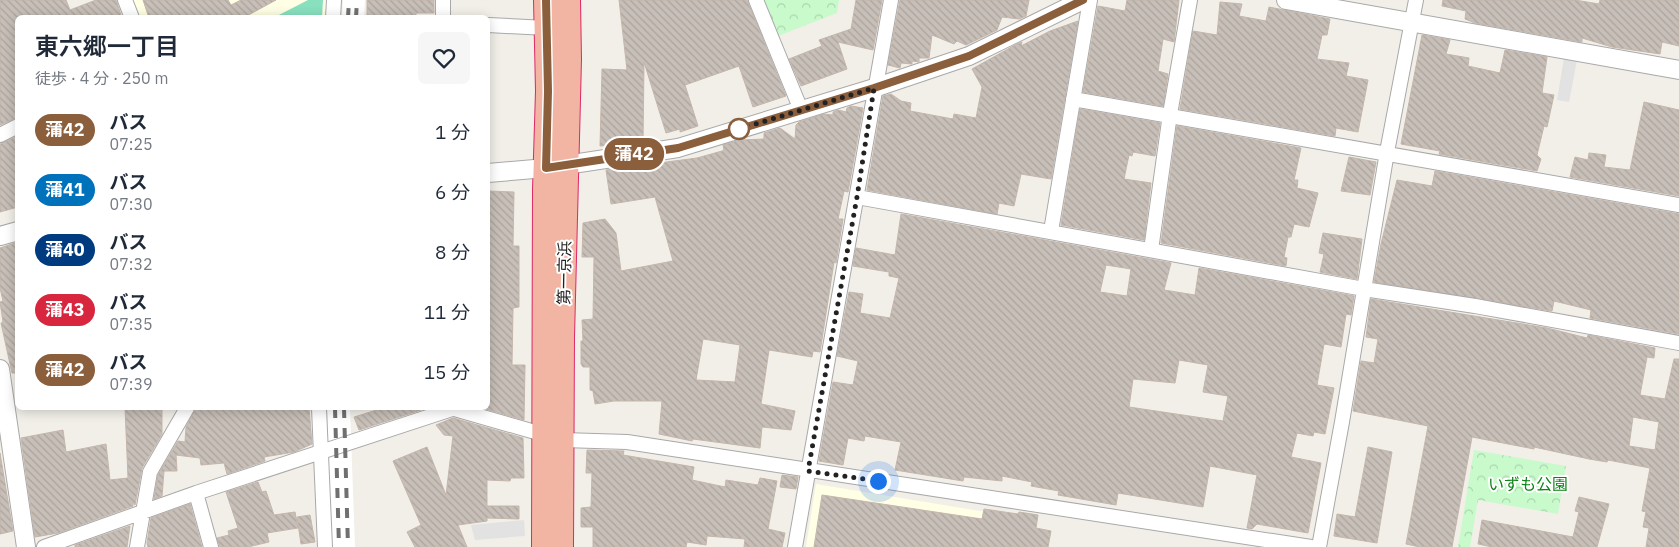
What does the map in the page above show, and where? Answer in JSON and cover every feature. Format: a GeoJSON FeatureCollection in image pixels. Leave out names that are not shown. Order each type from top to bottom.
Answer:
{"type":"FeatureCollection","features":[{"type":"Feature","properties":{"kind":"highway","name":"第一京浜"},"geometry":{"type":"LineString","coordinates":[[546,0],[548,91],[556,166]]}},
{"type":"Feature","properties":{"kind":"highway","name":"第一京浜"},"geometry":{"type":"LineString","coordinates":[[561,547],[554,437],[556,166],[569,59],[568,0]]}},
{"type":"Feature","properties":{"kind":"highway","name":"第一京浜"},"geometry":{"type":"LineString","coordinates":[[544,547],[554,437]]}},
{"type":"Feature","properties":{"kind":"street"},"geometry":{"type":"LineString","coordinates":[[125,0],[131,15]]}},
{"type":"Feature","properties":{"kind":"street"},"geometry":{"type":"LineString","coordinates":[[333,15],[334,0]]}},
{"type":"Feature","properties":{"kind":"street"},"geometry":{"type":"LineString","coordinates":[[443,0],[443,15]]}},
{"type":"Feature","properties":{"kind":"street"},"geometry":{"type":"LineString","coordinates":[[756,0],[801,110]]}},
{"type":"Feature","properties":{"kind":"street"},"geometry":{"type":"LineString","coordinates":[[795,547],[857,197],[874,88],[891,0]]}},
{"type":"Feature","properties":{"kind":"street"},"geometry":{"type":"LineString","coordinates":[[490,173],[556,166],[678,148],[874,88],[969,56],[1083,0]]}},
{"type":"Feature","properties":{"kind":"street"},"geometry":{"type":"LineString","coordinates":[[1050,230],[1090,0]]}},
{"type":"Feature","properties":{"kind":"street"},"geometry":{"type":"LineString","coordinates":[[1151,250],[1170,114],[1190,0]]}},
{"type":"Feature","properties":{"kind":"street"},"geometry":{"type":"LineString","coordinates":[[1286,0],[1679,70]]}},
{"type":"Feature","properties":{"kind":"street"},"geometry":{"type":"LineString","coordinates":[[1319,547],[1387,152],[1416,0]]}},
{"type":"Feature","properties":{"kind":"street"},"geometry":{"type":"LineString","coordinates":[[490,25],[547,28]]}},
{"type":"Feature","properties":{"kind":"street"},"geometry":{"type":"LineString","coordinates":[[1073,99],[1170,114],[1679,205]]}},
{"type":"Feature","properties":{"kind":"street"},"geometry":{"type":"LineString","coordinates":[[0,135],[15,128]]}},
{"type":"Feature","properties":{"kind":"street"},"geometry":{"type":"LineString","coordinates":[[857,197],[1050,230],[1364,289],[1475,306],[1679,343]]}},
{"type":"Feature","properties":{"kind":"street"},"geometry":{"type":"LineString","coordinates":[[0,236],[15,232]]}},
{"type":"Feature","properties":{"kind":"street"},"geometry":{"type":"LineString","coordinates":[[0,369],[1,387],[26,547]]}},
{"type":"Feature","properties":{"kind":"street"},"geometry":{"type":"LineString","coordinates":[[137,547],[150,472],[185,410]]}},
{"type":"Feature","properties":{"kind":"street"},"geometry":{"type":"LineString","coordinates":[[320,410],[325,547]]}},
{"type":"Feature","properties":{"kind":"street"},"geometry":{"type":"LineString","coordinates":[[44,547],[196,493],[446,410]]}},
{"type":"Feature","properties":{"kind":"street"},"geometry":{"type":"LineString","coordinates":[[459,410],[554,437],[627,442],[1312,547]]}},
{"type":"Feature","properties":{"kind":"street"},"geometry":{"type":"LineString","coordinates":[[196,493],[211,547]]}},
{"type":"Feature","properties":{"kind":"shaded area"},"geometry":{"type":"Polygon","coordinates":[[[128,0],[327,0],[326,15],[135,15],[128,0]]]}},
{"type":"Feature","properties":{"kind":"shaded area"},"geometry":{"type":"Polygon","coordinates":[[[1564,58],[1577,60],[1569,102],[1557,100],[1564,58]]]}},
{"type":"Feature","properties":{"kind":"shaded area"},"geometry":{"type":"Polygon","coordinates":[[[816,484],[986,512],[980,547],[806,547],[816,484]]]}},
{"type":"Feature","properties":{"kind":"shaded area"},"geometry":{"type":"Polygon","coordinates":[[[524,520],[525,536],[475,540],[471,525],[524,520]]]}},
{"type":"Feature","properties":{"kind":"green space"},"geometry":{"type":"Polygon","coordinates":[[[308,0],[323,0],[322,15],[279,15],[308,0]]]}},
{"type":"Feature","properties":{"kind":"green space"},"geometry":{"type":"Polygon","coordinates":[[[763,0],[839,0],[837,13],[778,36],[763,0]]]}},
{"type":"Feature","properties":{"kind":"green space","name":"いずも公園"},"geometry":{"type":"Polygon","coordinates":[[[1474,450],[1566,466],[1558,514],[1478,500],[1470,547],[1458,547],[1474,450]]]}},
{"type":"Feature","properties":{"kind":"pier"},"geometry":{"type":"Polygon","coordinates":[[[343,0],[365,0],[364,15],[342,15],[343,0]]]}},
{"type":"Feature","properties":{"kind":"pier"},"geometry":{"type":"Polygon","coordinates":[[[327,410],[350,410],[355,547],[332,547],[327,410]]]}},
{"type":"Feature","properties":{"kind":"building"},"geometry":{"type":"Polygon","coordinates":[[[0,0],[66,0],[70,10],[96,0],[116,0],[121,15],[15,15],[15,118],[0,125],[0,0]]]}},
{"type":"Feature","properties":{"kind":"building"},"geometry":{"type":"Polygon","coordinates":[[[143,0],[228,0],[231,5],[241,0],[276,0],[248,15],[148,15],[143,0]]]}},
{"type":"Feature","properties":{"kind":"building"},"geometry":{"type":"Polygon","coordinates":[[[367,0],[434,0],[434,13],[367,15],[367,0]]]}},
{"type":"Feature","properties":{"kind":"building"},"geometry":{"type":"Polygon","coordinates":[[[619,0],[747,0],[786,96],[753,107],[739,66],[685,85],[698,126],[680,132],[680,129],[666,133],[644,62],[643,143],[600,146],[602,69],[627,70],[619,0]]]}},
{"type":"Feature","properties":{"kind":"building"},"geometry":{"type":"Polygon","coordinates":[[[856,0],[882,0],[873,50],[838,42],[847,69],[801,86],[789,59],[822,46],[819,40],[851,29],[856,0]]]}},
{"type":"Feature","properties":{"kind":"building"},"geometry":{"type":"Polygon","coordinates":[[[900,0],[1029,0],[1026,16],[1019,19],[1002,17],[997,30],[966,45],[957,41],[954,44],[932,35],[929,58],[919,58],[919,62],[912,61],[912,64],[901,63],[900,68],[888,65],[900,0]]]}},
{"type":"Feature","properties":{"kind":"building"},"geometry":{"type":"Polygon","coordinates":[[[1127,0],[1179,0],[1174,42],[1163,39],[1158,71],[1168,74],[1163,106],[1083,92],[1098,6],[1125,11],[1127,0]]]}},
{"type":"Feature","properties":{"kind":"building"},"geometry":{"type":"Polygon","coordinates":[[[1443,0],[1575,0],[1599,4],[1600,0],[1679,0],[1679,46],[1662,42],[1660,54],[1612,47],[1582,38],[1582,42],[1475,23],[1465,19],[1466,11],[1442,6],[1443,0]]]}},
{"type":"Feature","properties":{"kind":"building"},"geometry":{"type":"Polygon","coordinates":[[[1220,2],[1242,4],[1239,16],[1266,21],[1269,7],[1330,19],[1327,35],[1322,35],[1317,59],[1349,63],[1346,76],[1368,80],[1358,132],[1336,128],[1335,136],[1180,109],[1193,31],[1217,35],[1220,2]]]}},
{"type":"Feature","properties":{"kind":"building"},"geometry":{"type":"Polygon","coordinates":[[[1078,21],[1051,179],[1021,174],[1014,206],[999,203],[997,214],[867,190],[883,96],[891,94],[901,101],[911,103],[910,111],[953,119],[954,114],[976,118],[982,87],[972,69],[1017,44],[1022,42],[1021,46],[1050,31],[1078,21]]]}},
{"type":"Feature","properties":{"kind":"building"},"geometry":{"type":"Polygon","coordinates":[[[1422,35],[1450,40],[1446,54],[1469,58],[1468,66],[1500,73],[1505,50],[1547,57],[1542,93],[1554,95],[1547,127],[1544,126],[1537,155],[1541,159],[1537,171],[1439,154],[1440,151],[1401,144],[1422,35]]]}},
{"type":"Feature","properties":{"kind":"building"},"geometry":{"type":"Polygon","coordinates":[[[1644,102],[1679,110],[1679,196],[1570,177],[1575,157],[1588,160],[1589,153],[1606,155],[1604,167],[1630,170],[1644,102]]]}},
{"type":"Feature","properties":{"kind":"building"},"geometry":{"type":"Polygon","coordinates":[[[851,106],[863,108],[848,192],[844,191],[838,219],[843,219],[836,263],[834,262],[820,352],[813,351],[812,357],[769,350],[761,404],[795,411],[791,430],[762,427],[760,448],[693,439],[692,441],[659,434],[662,401],[614,401],[595,404],[593,391],[590,390],[590,367],[583,367],[581,364],[582,320],[593,319],[594,257],[582,257],[583,223],[605,219],[616,233],[621,271],[673,261],[655,197],[611,204],[606,170],[697,158],[724,150],[723,145],[741,140],[764,139],[764,133],[780,128],[795,139],[796,125],[799,122],[824,114],[833,115],[833,112],[838,110],[846,112],[847,108],[851,106]],[[703,339],[696,380],[735,382],[740,345],[703,339]]]}},
{"type":"Feature","properties":{"kind":"building"},"geometry":{"type":"Polygon","coordinates":[[[1080,109],[1160,123],[1155,156],[1133,152],[1132,156],[1129,155],[1124,179],[1151,183],[1144,240],[1061,225],[1080,109]]]}},
{"type":"Feature","properties":{"kind":"building"},"geometry":{"type":"Polygon","coordinates":[[[1177,126],[1301,148],[1294,180],[1298,180],[1297,188],[1318,193],[1309,227],[1294,224],[1291,237],[1288,237],[1284,257],[1287,258],[1286,266],[1161,243],[1177,126]]]}},
{"type":"Feature","properties":{"kind":"building"},"geometry":{"type":"Polygon","coordinates":[[[15,137],[15,208],[0,212],[0,144],[15,137]]]}},
{"type":"Feature","properties":{"kind":"building"},"geometry":{"type":"Polygon","coordinates":[[[1349,157],[1376,162],[1370,195],[1341,191],[1349,157]]]}},
{"type":"Feature","properties":{"kind":"building"},"geometry":{"type":"Polygon","coordinates":[[[1435,171],[1679,214],[1679,334],[1590,318],[1591,310],[1554,301],[1552,311],[1374,282],[1381,244],[1397,180],[1432,186],[1435,171]]]}},
{"type":"Feature","properties":{"kind":"building"},"geometry":{"type":"Polygon","coordinates":[[[490,191],[514,192],[513,246],[519,246],[519,307],[513,308],[512,365],[525,365],[524,420],[489,410],[490,191]]]}},
{"type":"Feature","properties":{"kind":"building"},"geometry":{"type":"Polygon","coordinates":[[[901,214],[1171,263],[1164,290],[1195,295],[1199,268],[1354,296],[1351,315],[1346,314],[1341,347],[1324,344],[1317,385],[1334,388],[1325,434],[1314,432],[1313,436],[1297,433],[1291,457],[1321,463],[1308,533],[1257,524],[1252,529],[1247,528],[1257,475],[1210,466],[1203,507],[1118,493],[1116,505],[1058,495],[1059,491],[1031,486],[1032,482],[1002,476],[1002,481],[964,477],[963,481],[895,470],[901,442],[865,436],[864,441],[848,438],[843,465],[819,461],[833,382],[853,385],[858,361],[837,356],[849,292],[863,294],[860,313],[890,318],[899,278],[889,276],[889,272],[853,266],[856,248],[895,255],[901,214]],[[1106,265],[1100,292],[1127,296],[1131,269],[1106,265]],[[1179,360],[1175,383],[1133,379],[1129,407],[1223,421],[1228,396],[1203,392],[1208,365],[1179,360]]]}},
{"type":"Feature","properties":{"kind":"building"},"geometry":{"type":"Polygon","coordinates":[[[1323,233],[1362,239],[1357,279],[1320,272],[1324,254],[1319,253],[1323,233]]]}},
{"type":"Feature","properties":{"kind":"building"},"geometry":{"type":"Polygon","coordinates":[[[15,243],[15,373],[12,373],[1,323],[3,322],[0,302],[3,301],[0,288],[0,248],[15,243]]]}},
{"type":"Feature","properties":{"kind":"building"},"geometry":{"type":"Polygon","coordinates":[[[1371,299],[1547,328],[1587,338],[1588,335],[1655,348],[1654,358],[1647,357],[1640,395],[1665,399],[1674,359],[1679,359],[1679,547],[1646,547],[1649,528],[1643,527],[1646,512],[1642,511],[1650,468],[1608,460],[1607,462],[1589,459],[1534,447],[1534,449],[1472,437],[1452,547],[1420,547],[1406,544],[1428,426],[1353,411],[1361,361],[1374,363],[1378,339],[1366,337],[1371,299]],[[1633,417],[1629,446],[1655,450],[1659,422],[1633,417]]]}},
{"type":"Feature","properties":{"kind":"building"},"geometry":{"type":"Polygon","coordinates":[[[125,410],[162,410],[162,434],[142,468],[135,505],[133,502],[133,506],[58,533],[35,537],[21,438],[63,430],[66,452],[106,444],[110,480],[128,478],[125,410]]]}},
{"type":"Feature","properties":{"kind":"building"},"geometry":{"type":"Polygon","coordinates":[[[195,410],[309,410],[312,444],[294,452],[264,457],[265,461],[227,474],[224,463],[201,465],[200,458],[176,455],[177,471],[164,471],[162,496],[154,499],[158,475],[178,441],[185,442],[186,427],[195,410]]]}},
{"type":"Feature","properties":{"kind":"building"},"geometry":{"type":"Polygon","coordinates":[[[377,410],[421,410],[359,430],[354,417],[377,410]]]}},
{"type":"Feature","properties":{"kind":"building"},"geometry":{"type":"Polygon","coordinates":[[[453,418],[523,438],[524,478],[511,478],[510,481],[487,480],[487,506],[519,506],[519,519],[487,518],[487,521],[458,525],[467,547],[415,547],[407,532],[421,525],[393,461],[427,447],[446,495],[453,436],[444,435],[436,425],[453,418]]]}},
{"type":"Feature","properties":{"kind":"building"},"geometry":{"type":"Polygon","coordinates":[[[1368,447],[1392,452],[1377,543],[1334,536],[1337,514],[1355,517],[1368,447]]]}},
{"type":"Feature","properties":{"kind":"building"},"geometry":{"type":"Polygon","coordinates":[[[587,450],[624,451],[623,455],[694,467],[692,480],[725,487],[726,480],[758,485],[760,478],[777,481],[768,529],[785,533],[782,547],[744,547],[745,539],[707,536],[706,545],[687,542],[686,547],[593,547],[593,527],[581,527],[581,508],[591,507],[592,473],[586,473],[587,450]]]}},
{"type":"Feature","properties":{"kind":"building"},"geometry":{"type":"Polygon","coordinates":[[[0,453],[13,531],[0,534],[0,453]]]}},
{"type":"Feature","properties":{"kind":"building"},"geometry":{"type":"Polygon","coordinates":[[[782,475],[798,477],[796,489],[780,487],[782,475]]]}},
{"type":"Feature","properties":{"kind":"building"},"geometry":{"type":"Polygon","coordinates":[[[258,482],[262,492],[266,491],[274,515],[295,512],[298,528],[267,533],[269,542],[248,547],[220,547],[217,538],[229,535],[228,531],[238,528],[226,492],[258,482]]]}},
{"type":"Feature","properties":{"kind":"building"},"geometry":{"type":"Polygon","coordinates":[[[822,495],[982,519],[984,509],[1038,515],[1036,528],[1051,531],[1048,547],[814,547],[822,495]]]}},
{"type":"Feature","properties":{"kind":"building"},"geometry":{"type":"Polygon","coordinates":[[[1579,497],[1609,504],[1597,547],[1492,547],[1478,544],[1482,520],[1573,537],[1579,512],[1575,511],[1579,497]]]}},
{"type":"Feature","properties":{"kind":"building"},"geometry":{"type":"Polygon","coordinates":[[[190,504],[202,547],[148,547],[151,518],[190,504]]]}},
{"type":"Feature","properties":{"kind":"building"},"geometry":{"type":"Polygon","coordinates":[[[310,515],[315,542],[301,544],[297,517],[310,515]]]}},
{"type":"Feature","properties":{"kind":"building"},"geometry":{"type":"Polygon","coordinates":[[[130,526],[127,547],[75,547],[75,545],[130,526]]]}},
{"type":"Feature","properties":{"kind":"railway"},"geometry":{"type":"LineString","coordinates":[[348,15],[349,0]]}},
{"type":"Feature","properties":{"kind":"railway"},"geometry":{"type":"LineString","coordinates":[[356,15],[357,0]]}},
{"type":"Feature","properties":{"kind":"railway"},"geometry":{"type":"LineString","coordinates":[[335,410],[339,547]]}},
{"type":"Feature","properties":{"kind":"railway"},"geometry":{"type":"LineString","coordinates":[[344,410],[348,547]]}},
{"type":"Feature","properties":{"kind":"bus line","name":"蒲42"},"geometry":{"type":"LineString","coordinates":[[546,0],[548,91],[546,168],[678,148],[874,88],[969,56],[1083,0]]}},
{"type":"Feature","properties":{"kind":"route"},"geometry":{"type":"LineString","coordinates":[[739,129],[874,88],[857,197],[808,471],[878,481]]}}]}
